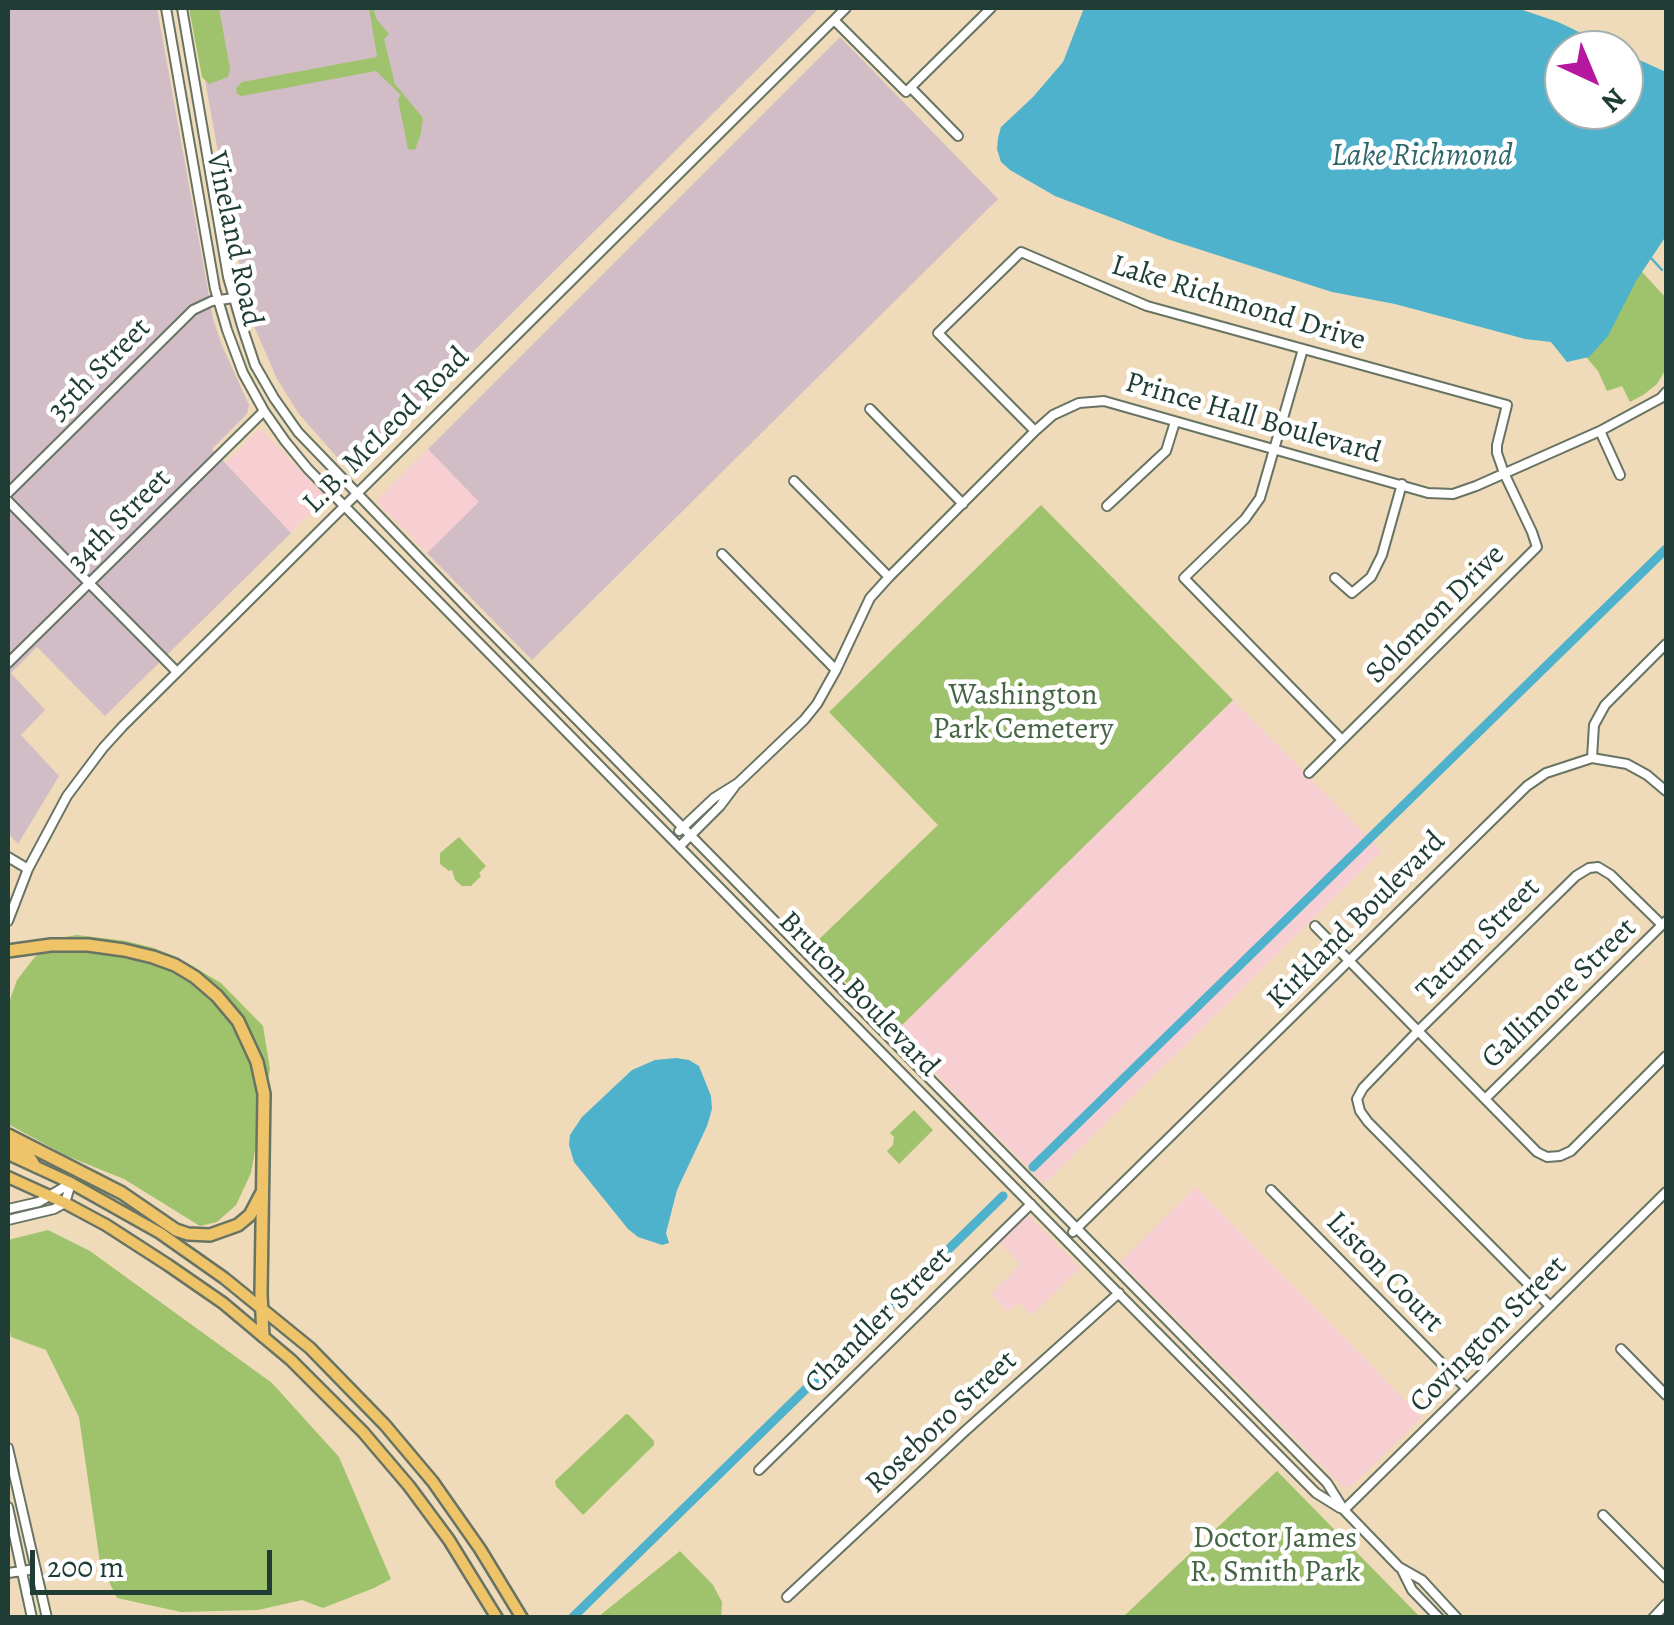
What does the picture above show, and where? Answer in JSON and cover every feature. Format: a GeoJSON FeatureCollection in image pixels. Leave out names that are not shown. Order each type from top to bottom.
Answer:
{"type":"FeatureCollection","features":[{"type":"Feature","properties":{"kind":"highway"},"geometry":{"type":"LineString","coordinates":[[8,952],[44,946],[96,945],[132,951],[175,966],[200,981],[230,1010],[247,1038],[262,1076],[263,1336]]}},
{"type":"Feature","properties":{"kind":"highway"},"geometry":{"type":"LineString","coordinates":[[8,1139],[122,1193],[188,1234],[210,1235],[238,1225],[253,1210],[263,1190]]}},
{"type":"Feature","properties":{"kind":"main road"},"geometry":{"type":"LineString","coordinates":[[8,1139],[27,1153],[36,1168]]}},
{"type":"Feature","properties":{"kind":"main road"},"geometry":{"type":"LineString","coordinates":[[8,1154],[71,1184],[182,1248],[263,1307],[337,1373],[413,1456],[464,1524],[522,1618]]}},
{"type":"Feature","properties":{"kind":"main road"},"geometry":{"type":"LineString","coordinates":[[8,1177],[106,1225],[168,1264],[223,1303],[316,1382],[387,1458],[449,1540],[498,1618]]}},
{"type":"Feature","properties":{"kind":"street","name":"Vineland Road"},"geometry":{"type":"LineString","coordinates":[[166,8],[226,330],[243,374],[264,411],[308,469],[344,504]]}},
{"type":"Feature","properties":{"kind":"street","name":"Vineland Road"},"geometry":{"type":"LineString","coordinates":[[182,8],[228,277],[254,365],[298,432],[356,494]]}},
{"type":"Feature","properties":{"kind":"street","name":"L.B. McLeod Road"},"geometry":{"type":"LineString","coordinates":[[8,922],[52,820],[86,770],[123,726],[846,8]]}},
{"type":"Feature","properties":{"kind":"street"},"geometry":{"type":"LineString","coordinates":[[834,20],[906,92],[990,8]]}},
{"type":"Feature","properties":{"kind":"street"},"geometry":{"type":"LineString","coordinates":[[911,88],[958,136]]}},
{"type":"Feature","properties":{"kind":"street","name":"Lake Richmond Drive"},"geometry":{"type":"LineString","coordinates":[[1036,431],[938,333],[1021,252],[1148,306],[1508,406],[1497,445],[1504,473]]}},
{"type":"Feature","properties":{"kind":"street","name":"35th Street"},"geometry":{"type":"LineString","coordinates":[[8,492],[193,310],[234,298]]}},
{"type":"Feature","properties":{"kind":"street"},"geometry":{"type":"LineString","coordinates":[[1303,349],[1260,498],[1184,578],[1342,740]]}},
{"type":"Feature","properties":{"kind":"street","name":"Prince Hall Boulevard"},"geometry":{"type":"LineString","coordinates":[[673,838],[804,720],[836,670],[870,598],[1036,431],[1054,415],[1079,403],[1104,401],[1428,492],[1453,494],[1600,431],[1666,392]]}},
{"type":"Feature","properties":{"kind":"street"},"geometry":{"type":"LineString","coordinates":[[870,408],[963,504]]}},
{"type":"Feature","properties":{"kind":"street","name":"34th Street"},"geometry":{"type":"LineString","coordinates":[[8,663],[264,411]]}},
{"type":"Feature","properties":{"kind":"street"},"geometry":{"type":"LineString","coordinates":[[1108,506],[1166,450],[1176,422]]}},
{"type":"Feature","properties":{"kind":"street"},"geometry":{"type":"LineString","coordinates":[[1600,431],[1620,475]]}},
{"type":"Feature","properties":{"kind":"street","name":"Solomon Drive"},"geometry":{"type":"LineString","coordinates":[[1309,773],[1536,547],[1504,473]]}},
{"type":"Feature","properties":{"kind":"street"},"geometry":{"type":"LineString","coordinates":[[794,481],[889,578]]}},
{"type":"Feature","properties":{"kind":"street"},"geometry":{"type":"LineString","coordinates":[[1336,578],[1352,593],[1372,577],[1402,484]]}},
{"type":"Feature","properties":{"kind":"street","name":"Bruton Boulevard"},"geometry":{"type":"LineString","coordinates":[[356,494],[1326,1483],[1344,1510],[1399,1566],[1422,1580],[1457,1618]]}},
{"type":"Feature","properties":{"kind":"street"},"geometry":{"type":"LineString","coordinates":[[8,501],[177,672]]}},
{"type":"Feature","properties":{"kind":"street","name":"Bruton Boulevard"},"geometry":{"type":"LineString","coordinates":[[344,504],[1118,1294],[1316,1493],[1344,1510]]}},
{"type":"Feature","properties":{"kind":"street"},"geometry":{"type":"LineString","coordinates":[[722,554],[836,670]]}},
{"type":"Feature","properties":{"kind":"street"},"geometry":{"type":"LineString","coordinates":[[1665,649],[1605,705],[1594,725],[1592,758],[1626,764],[1666,791]]}},
{"type":"Feature","properties":{"kind":"street"},"geometry":{"type":"LineString","coordinates":[[568,732],[578,721]]}},
{"type":"Feature","properties":{"kind":"street","name":"Kirkland Boulevard"},"geometry":{"type":"LineString","coordinates":[[1066,1239],[1526,786],[1546,773],[1592,758]]}},
{"type":"Feature","properties":{"kind":"street","name":"Prince Hall Boulevard"},"geometry":{"type":"LineString","coordinates":[[680,846],[738,782]]}},
{"type":"Feature","properties":{"kind":"street"},"geometry":{"type":"LineString","coordinates":[[8,857],[28,869]]}},
{"type":"Feature","properties":{"kind":"street","name":"Tatum Street"},"geometry":{"type":"LineString","coordinates":[[1550,1306],[1368,1122],[1357,1099],[1418,1031],[1576,876],[1589,868],[1611,875],[1664,923]]}},
{"type":"Feature","properties":{"kind":"street","name":"Gallimore Street"},"geometry":{"type":"LineString","coordinates":[[1484,1100],[1664,923]]}},
{"type":"Feature","properties":{"kind":"street"},"geometry":{"type":"LineString","coordinates":[[1314,926],[1484,1100],[1537,1152],[1547,1157],[1571,1151],[1666,1056]]}},
{"type":"Feature","properties":{"kind":"street"},"geometry":{"type":"LineString","coordinates":[[772,939],[782,929]]}},
{"type":"Feature","properties":{"kind":"street"},"geometry":{"type":"LineString","coordinates":[[888,1058],[898,1048]]}},
{"type":"Feature","properties":{"kind":"street"},"geometry":{"type":"LineString","coordinates":[[8,1209],[50,1197],[71,1184]]}},
{"type":"Feature","properties":{"kind":"street"},"geometry":{"type":"LineString","coordinates":[[8,1220],[64,1203],[71,1184]]}},
{"type":"Feature","properties":{"kind":"street","name":"Liston Court"},"geometry":{"type":"LineString","coordinates":[[1270,1190],[1466,1388]]}},
{"type":"Feature","properties":{"kind":"street","name":"Covington Street"},"geometry":{"type":"LineString","coordinates":[[1344,1510],[1666,1192]]}},
{"type":"Feature","properties":{"kind":"street","name":"Chandler Street"},"geometry":{"type":"LineString","coordinates":[[759,1470],[1031,1204]]}},
{"type":"Feature","properties":{"kind":"street","name":"Roseboro Street"},"geometry":{"type":"LineString","coordinates":[[787,1597],[1129,1283]]}},
{"type":"Feature","properties":{"kind":"street"},"geometry":{"type":"LineString","coordinates":[[1621,1349],[1666,1395]]}},
{"type":"Feature","properties":{"kind":"street"},"geometry":{"type":"LineString","coordinates":[[1208,1384],[1218,1373]]}},
{"type":"Feature","properties":{"kind":"street"},"geometry":{"type":"LineString","coordinates":[[1260,1436],[1270,1426]]}},
{"type":"Feature","properties":{"kind":"street"},"geometry":{"type":"LineString","coordinates":[[8,1448],[46,1618]]}},
{"type":"Feature","properties":{"kind":"street"},"geometry":{"type":"LineString","coordinates":[[8,1508],[32,1618]]}},
{"type":"Feature","properties":{"kind":"street"},"geometry":{"type":"LineString","coordinates":[[1603,1514],[1666,1578]]}},
{"type":"Feature","properties":{"kind":"street","name":"Bruton Boulevard"},"geometry":{"type":"LineString","coordinates":[[1399,1566],[1412,1590],[1439,1618]]}},
{"type":"Feature","properties":{"kind":"street"},"geometry":{"type":"LineString","coordinates":[[8,1573],[36,1569]]}},
{"type":"Feature","properties":{"kind":"street"},"geometry":{"type":"LineString","coordinates":[[1652,1618],[1666,1604]]}},
{"type":"Feature","properties":{"kind":"shaded area"},"geometry":{"type":"Polygon","coordinates":[[[8,8],[157,8],[213,318],[249,405],[247,414],[212,449],[291,533],[105,716],[37,647],[11,673],[45,710],[21,735],[59,776],[18,844],[8,833],[8,8]]]}},
{"type":"Feature","properties":{"kind":"shaded area"},"geometry":{"type":"Polygon","coordinates":[[[192,8],[819,8],[351,473],[299,414],[277,379],[251,319],[192,8]]]}},
{"type":"Feature","properties":{"kind":"shaded area"},"geometry":{"type":"Polygon","coordinates":[[[840,37],[998,199],[532,660],[427,553],[479,502],[428,449],[840,37]]]}},
{"type":"Feature","properties":{"kind":"shaded area"},"geometry":{"type":"Polygon","coordinates":[[[260,428],[326,497],[291,533],[225,463],[260,428]]]}},
{"type":"Feature","properties":{"kind":"shaded area"},"geometry":{"type":"Polygon","coordinates":[[[428,449],[480,502],[427,553],[376,501],[428,449]]]}},
{"type":"Feature","properties":{"kind":"shaded area"},"geometry":{"type":"Polygon","coordinates":[[[1233,700],[1382,851],[1044,1184],[895,1032],[1233,700]]]}},
{"type":"Feature","properties":{"kind":"shaded area"},"geometry":{"type":"Polygon","coordinates":[[[1196,1187],[1422,1417],[1352,1486],[1343,1487],[1120,1262],[1196,1187]]]}},
{"type":"Feature","properties":{"kind":"shaded area"},"geometry":{"type":"Polygon","coordinates":[[[1020,1206],[1080,1268],[1032,1315],[1019,1302],[1008,1311],[991,1294],[1021,1264],[991,1234],[1020,1206]]]}},
{"type":"Feature","properties":{"kind":"green space"},"geometry":{"type":"Polygon","coordinates":[[[189,8],[219,8],[230,69],[228,77],[209,84],[202,77],[189,8]]]}},
{"type":"Feature","properties":{"kind":"green space"},"geometry":{"type":"Polygon","coordinates":[[[369,8],[373,8],[389,34],[384,39],[395,84],[423,118],[415,150],[408,149],[398,99],[401,95],[376,71],[237,94],[236,88],[242,82],[377,57],[369,8]]]}},
{"type":"Feature","properties":{"kind":"green space"},"geometry":{"type":"Polygon","coordinates":[[[1633,262],[1666,298],[1666,369],[1657,384],[1630,402],[1622,386],[1607,391],[1598,371],[1564,331],[1633,262]]]}},
{"type":"Feature","properties":{"kind":"green space","name":"Washington Park Cemetery"},"geometry":{"type":"Polygon","coordinates":[[[1041,505],[1233,700],[895,1032],[811,947],[938,825],[829,712],[1041,505]]]}},
{"type":"Feature","properties":{"kind":"green space"},"geometry":{"type":"Polygon","coordinates":[[[459,837],[486,866],[471,886],[462,886],[452,870],[440,864],[440,853],[459,837]]]}},
{"type":"Feature","properties":{"kind":"green space"},"geometry":{"type":"Polygon","coordinates":[[[77,935],[126,941],[179,958],[221,983],[263,1026],[270,1069],[251,1173],[236,1205],[217,1222],[200,1226],[124,1179],[67,1156],[8,1124],[8,1005],[17,980],[34,958],[58,938],[77,935]]]}},
{"type":"Feature","properties":{"kind":"green space"},"geometry":{"type":"Polygon","coordinates":[[[914,1110],[933,1130],[899,1164],[887,1151],[893,1145],[890,1133],[914,1110]]]}},
{"type":"Feature","properties":{"kind":"green space"},"geometry":{"type":"Polygon","coordinates":[[[48,1230],[90,1251],[272,1383],[339,1457],[391,1579],[323,1608],[302,1600],[258,1610],[181,1612],[117,1598],[100,1563],[79,1417],[46,1350],[11,1337],[8,1240],[48,1230]]]}},
{"type":"Feature","properties":{"kind":"green space"},"geometry":{"type":"Polygon","coordinates":[[[626,1414],[654,1445],[583,1515],[555,1481],[626,1414]]]}},
{"type":"Feature","properties":{"kind":"green space","name":"Doctor James R. Smith Park"},"geometry":{"type":"Polygon","coordinates":[[[1277,1471],[1420,1617],[1123,1617],[1277,1471]]]}},
{"type":"Feature","properties":{"kind":"green space"},"geometry":{"type":"Polygon","coordinates":[[[680,1551],[713,1585],[722,1602],[721,1617],[598,1617],[680,1551]]]}},
{"type":"Feature","properties":{"kind":"water","name":"Lake Richmond"},"geometry":{"type":"Polygon","coordinates":[[[1084,8],[1517,8],[1575,30],[1544,30],[1544,130],[1644,130],[1644,62],[1666,72],[1666,236],[1636,281],[1608,336],[1589,357],[1567,362],[1551,342],[1332,292],[1167,239],[1055,196],[1010,170],[1001,162],[997,149],[1001,127],[1063,62],[1084,8]]]}},
{"type":"Feature","properties":{"kind":"water"},"geometry":{"type":"Polygon","coordinates":[[[676,1058],[699,1066],[712,1109],[677,1190],[666,1233],[669,1243],[662,1245],[628,1229],[574,1162],[569,1145],[570,1135],[582,1117],[632,1070],[655,1060],[676,1058]]]}},
{"type":"Feature","properties":{"kind":"waterway"},"geometry":{"type":"LineString","coordinates":[[1651,258],[1662,270]]}},
{"type":"Feature","properties":{"kind":"waterway"},"geometry":{"type":"LineString","coordinates":[[1033,1167],[1666,549]]}},
{"type":"Feature","properties":{"kind":"waterway"},"geometry":{"type":"LineString","coordinates":[[572,1618],[1003,1196]]}}]}
